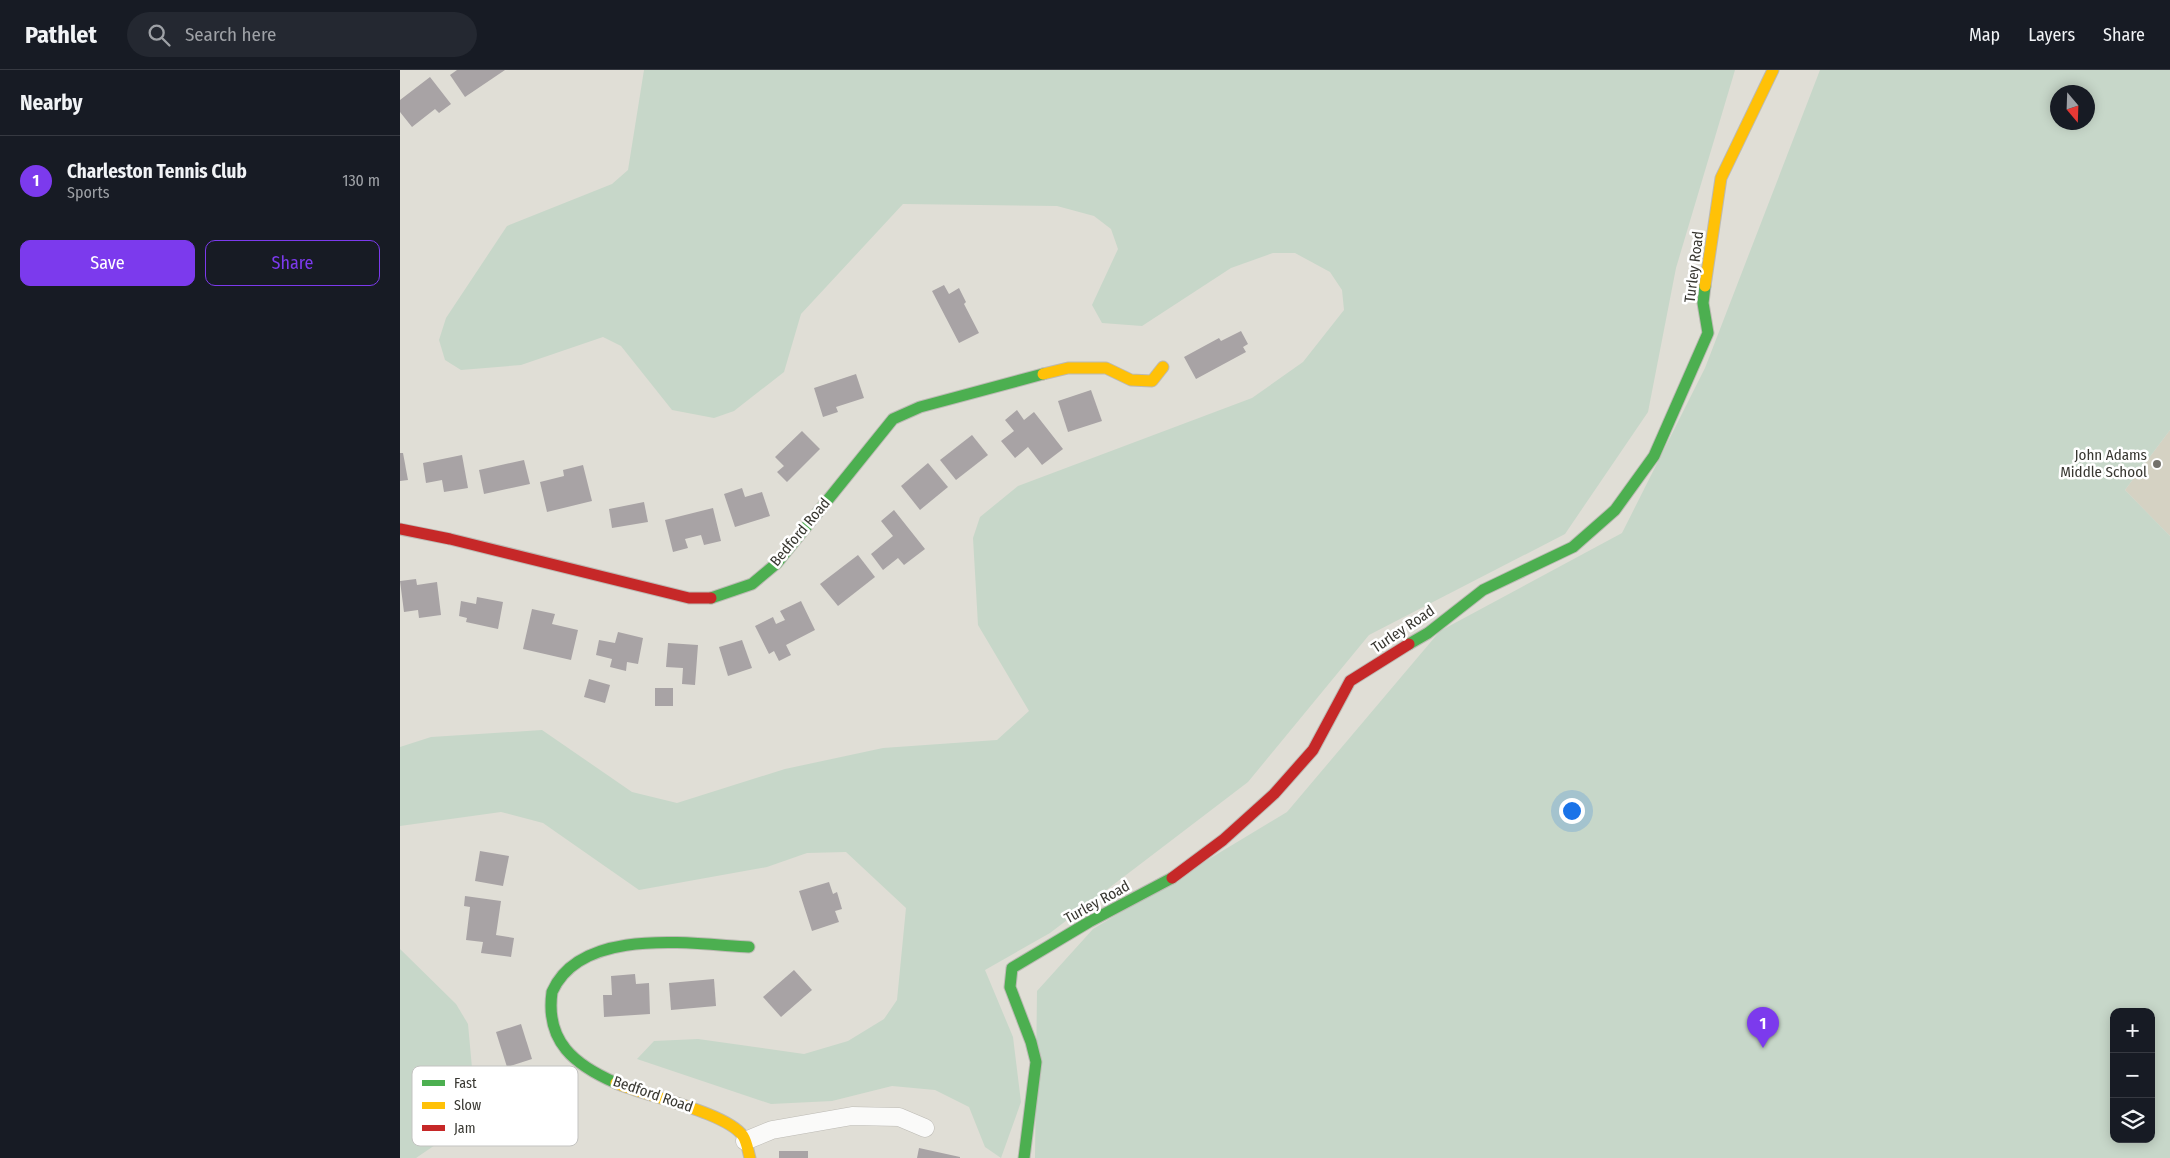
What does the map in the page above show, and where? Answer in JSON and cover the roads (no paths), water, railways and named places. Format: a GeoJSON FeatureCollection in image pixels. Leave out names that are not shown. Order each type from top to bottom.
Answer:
{"type":"FeatureCollection","features":[{"type":"Feature","properties":{"kind":"street","name":"Turley Road"},"geometry":{"type":"LineString","coordinates":[[1024,1158],[1036,1062],[1031,1042],[1010,987],[1012,968],[1090,922],[1169,880],[1223,840],[1274,794],[1313,750],[1350,681],[1428,633],[1483,590],[1573,547],[1615,510],[1654,456],[1708,333],[1703,303],[1721,178],[1772,70]]}},
{"type":"Feature","properties":{"kind":"street","name":"Bedford Road"},"geometry":{"type":"LineString","coordinates":[[400,529],[450,539],[504,554],[689,598],[708,599],[752,584],[777,563],[893,419],[920,406],[1068,368],[1106,368],[1131,380],[1152,381],[1163,367]]}},
{"type":"Feature","properties":{"kind":"street","name":"Bedford Road"},"geometry":{"type":"LineString","coordinates":[[749,948],[658,943],[611,947],[587,956],[565,972],[551,994],[554,1030],[567,1052],[583,1066],[617,1084],[691,1107],[724,1122],[744,1136],[750,1158]]}},
{"type":"Feature","properties":{"kind":"street"},"geometry":{"type":"LineString","coordinates":[[744,1141],[772,1130],[852,1116],[899,1117],[925,1128]]}},
{"type":"Feature","properties":{"kind":"place","name":"John Adams Middle School"},"geometry":{"type":"Point","coordinates":[2157,464]}},
{"type":"Feature","properties":{"kind":"place","name":"Charleston Tennis Club"},"geometry":{"type":"Point","coordinates":[1763,1048]}}]}
